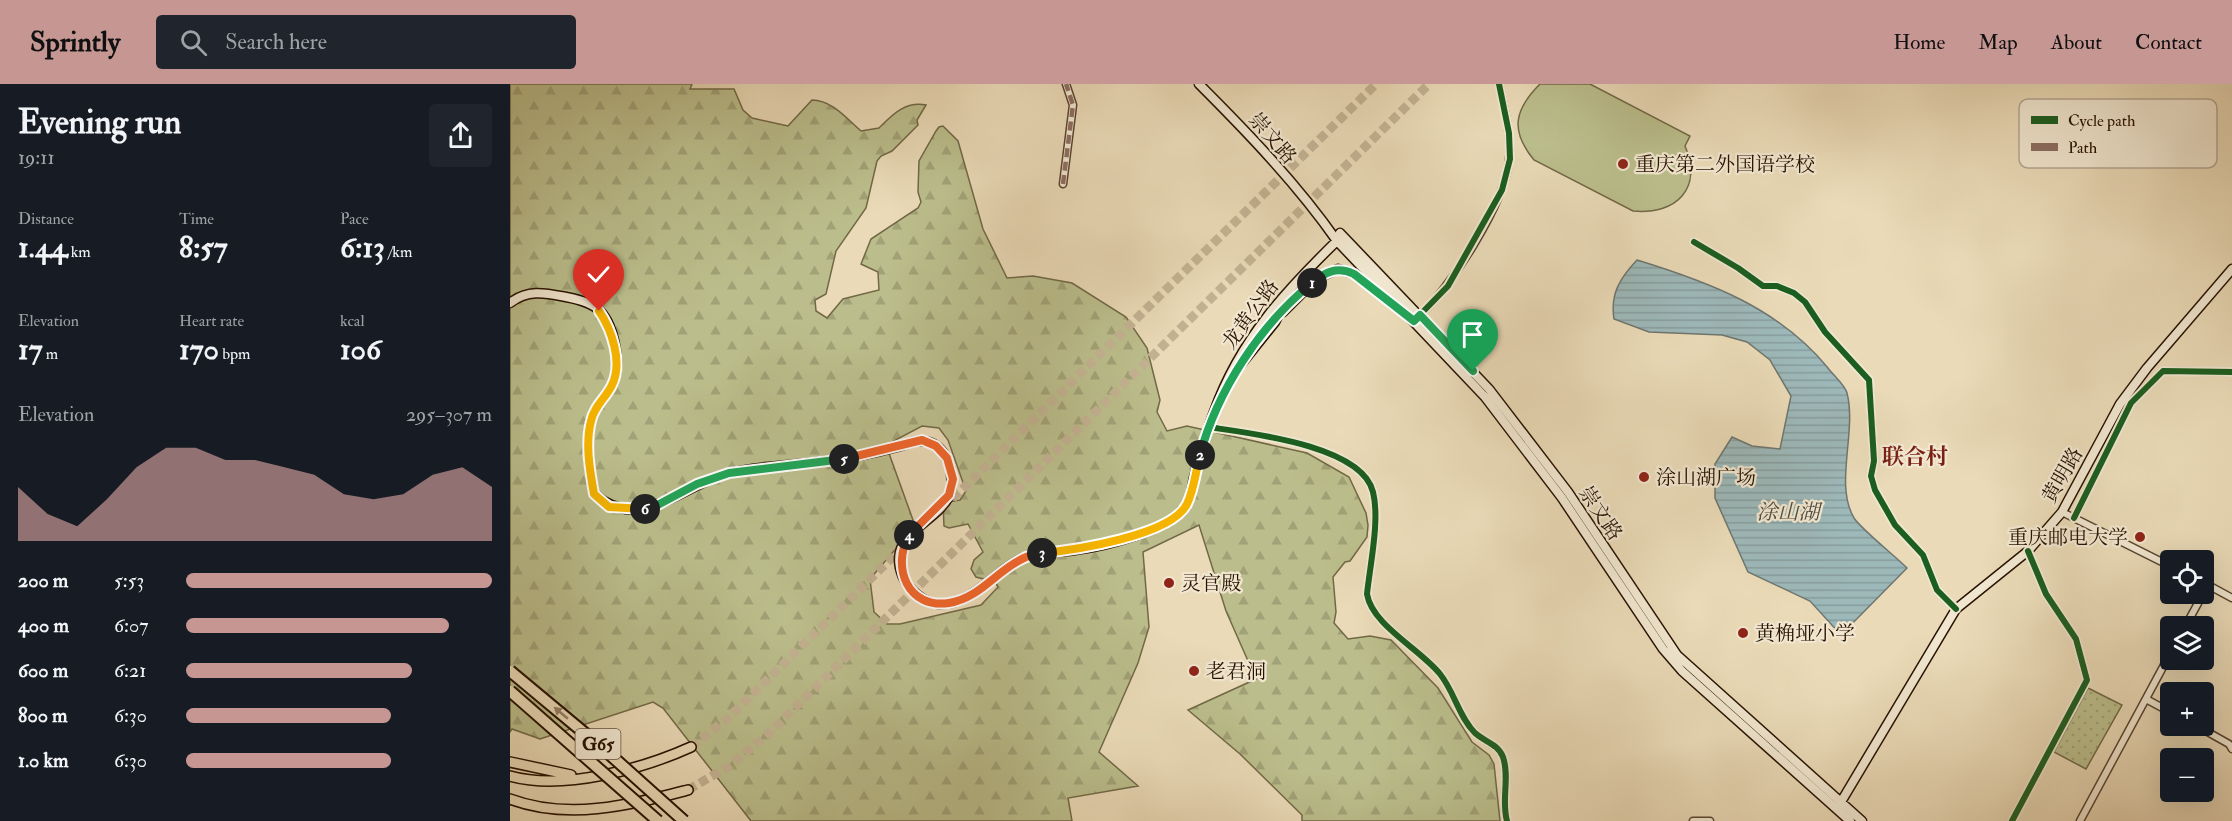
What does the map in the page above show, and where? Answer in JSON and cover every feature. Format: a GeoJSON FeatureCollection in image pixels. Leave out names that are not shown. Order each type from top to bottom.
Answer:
{"type":"FeatureCollection","features":[{"type":"Feature","properties":{"kind":"highway","name":"G65"},"geometry":{"type":"LineString","coordinates":[[510,670],[684,821]]}},
{"type":"Feature","properties":{"kind":"highway","name":"G65"},"geometry":{"type":"LineString","coordinates":[[510,691],[658,821]]}},
{"type":"Feature","properties":{"kind":"main road","name":"崇文路"},"geometry":{"type":"LineString","coordinates":[[1199,84],[1235,119],[1341,240],[1478,377],[1568,492],[1677,655],[1839,806],[1862,821]]}},
{"type":"Feature","properties":{"kind":"main road","name":"龙黄公路"},"geometry":{"type":"LineString","coordinates":[[510,303],[523,293],[548,293],[578,299],[599,311],[608,325],[618,366],[612,385],[596,408],[590,422],[588,460],[594,494],[609,507],[650,509],[697,484],[729,473],[855,458],[922,440],[936,446],[947,458],[953,479],[949,495],[945,503],[909,534],[901,550],[900,569],[905,581],[917,595],[936,604],[951,603],[969,596],[1023,558],[1077,550],[1128,537],[1171,521],[1187,506],[1208,427],[1226,380],[1264,321],[1288,289],[1341,240]]}},
{"type":"Feature","properties":{"kind":"main road","name":"龙黄公路"},"geometry":{"type":"LineString","coordinates":[[1245,353],[1275,322],[1291,291],[1341,240]]}},
{"type":"Feature","properties":{"kind":"main road"},"geometry":{"type":"LineString","coordinates":[[1264,321],[1272,315],[1275,322],[1308,286],[1325,274],[1338,269],[1354,274],[1417,318]]}},
{"type":"Feature","properties":{"kind":"main road","name":"黄明路"},"geometry":{"type":"LineString","coordinates":[[1839,806],[1956,609],[2028,551],[2062,512],[2120,404],[2147,368],[2232,269]]}},
{"type":"Feature","properties":{"kind":"main road"},"geometry":{"type":"LineString","coordinates":[[510,776],[536,780],[585,778],[673,755],[691,747]]}},
{"type":"Feature","properties":{"kind":"main road"},"geometry":{"type":"LineString","coordinates":[[510,762],[585,778]]}},
{"type":"Feature","properties":{"kind":"main road"},"geometry":{"type":"LineString","coordinates":[[510,799],[539,808],[576,812],[597,811],[688,790]]}},
{"type":"Feature","properties":{"kind":"main road","name":"崇文路"},"geometry":{"type":"LineString","coordinates":[[1839,806],[1850,821]]}},
{"type":"Feature","properties":{"kind":"street"},"geometry":{"type":"LineString","coordinates":[[1063,184],[1072,105],[1066,84]]}},
{"type":"Feature","properties":{"kind":"street"},"geometry":{"type":"LineString","coordinates":[[1417,318],[1448,286],[1502,190],[1508,173],[1509,142],[1499,84]]}},
{"type":"Feature","properties":{"kind":"street"},"geometry":{"type":"LineString","coordinates":[[1694,242],[1738,267],[1763,286],[1777,286],[1805,302],[1825,332],[1869,380],[1874,461],[1871,476],[1875,490],[1895,525],[1923,555],[1937,590],[1956,609]]}},
{"type":"Feature","properties":{"kind":"street"},"geometry":{"type":"LineString","coordinates":[[2074,518],[2131,403],[2163,371],[2232,372]]}},
{"type":"Feature","properties":{"kind":"street"},"geometry":{"type":"LineString","coordinates":[[1208,427],[1307,445],[1353,468],[1369,482],[1373,490],[1375,512],[1367,594],[1369,604],[1377,616],[1441,674],[1475,733],[1497,747],[1503,757],[1505,773],[1503,807],[1506,821]]}},
{"type":"Feature","properties":{"kind":"street"},"geometry":{"type":"LineString","coordinates":[[2062,512],[2160,561]]}},
{"type":"Feature","properties":{"kind":"street"},"geometry":{"type":"LineString","coordinates":[[2012,821],[2087,680],[2076,639],[2046,594],[2028,551]]}},
{"type":"Feature","properties":{"kind":"street"},"geometry":{"type":"LineString","coordinates":[[2214,588],[2232,598]]}},
{"type":"Feature","properties":{"kind":"street"},"geometry":{"type":"LineString","coordinates":[[2080,821],[2161,670]]}},
{"type":"Feature","properties":{"kind":"street"},"geometry":{"type":"LineString","coordinates":[[2146,699],[2160,707]]}},
{"type":"Feature","properties":{"kind":"street"},"geometry":{"type":"LineString","coordinates":[[2214,736],[2229,744],[2232,749]]}},
{"type":"Feature","properties":{"kind":"street"},"geometry":{"type":"LineString","coordinates":[[1693,821],[1710,821]]}},
{"type":"Feature","properties":{"kind":"green space"},"geometry":{"type":"Polygon","coordinates":[[[510,84],[692,84],[690,89],[734,89],[743,110],[752,118],[788,126],[812,100],[833,107],[861,131],[879,128],[900,110],[918,104],[926,105],[917,120],[918,125],[892,151],[881,156],[877,161],[866,208],[836,251],[826,294],[815,300],[816,311],[827,318],[843,299],[879,290],[878,272],[861,264],[871,239],[918,208],[921,202],[918,192],[919,161],[936,131],[943,126],[958,141],[983,229],[1007,278],[1033,276],[1072,283],[1126,317],[1147,348],[1160,400],[1157,412],[1167,431],[1187,426],[1307,453],[1349,477],[1366,513],[1367,537],[1350,561],[1345,562],[1333,577],[1336,612],[1334,623],[1348,639],[1370,636],[1391,640],[1438,688],[1472,742],[1489,755],[1494,764],[1500,821],[1302,821],[1302,815],[1240,754],[1188,710],[1256,679],[1226,611],[1199,525],[1143,552],[1149,627],[1138,663],[1099,752],[1138,786],[1068,798],[1072,821],[751,821],[663,708],[653,702],[540,739],[512,729],[510,732],[510,84]],[[922,426],[886,445],[913,520],[911,531],[870,579],[874,612],[887,624],[900,624],[981,605],[998,587],[995,582],[976,577],[971,569],[974,560],[983,552],[968,524],[949,528],[944,526],[943,503],[960,500],[966,491],[948,440],[939,428],[922,426]]]}},
{"type":"Feature","properties":{"kind":"green space"},"geometry":{"type":"Polygon","coordinates":[[[1540,84],[1590,84],[1690,136],[1685,146],[1691,174],[1682,196],[1674,203],[1662,208],[1633,211],[1534,160],[1521,140],[1518,121],[1525,103],[1540,84]]]}},
{"type":"Feature","properties":{"kind":"green space"},"geometry":{"type":"Polygon","coordinates":[[[2088,688],[2122,705],[2086,769],[2054,752],[2088,688]]]}},
{"type":"Feature","properties":{"kind":"water","name":"涂山湖"},"geometry":{"type":"Polygon","coordinates":[[[1637,260],[1716,288],[1765,313],[1809,347],[1846,390],[1850,424],[1846,474],[1848,504],[1858,523],[1907,568],[1841,635],[1810,601],[1748,572],[1715,498],[1715,464],[1732,437],[1752,446],[1780,449],[1791,396],[1770,360],[1747,342],[1722,335],[1649,332],[1614,319],[1615,294],[1626,273],[1637,260]]]}},
{"type":"Feature","properties":{"kind":"tunnel"},"geometry":{"type":"LineString","coordinates":[[943,508],[1376,84]]}},
{"type":"Feature","properties":{"kind":"tunnel"},"geometry":{"type":"LineString","coordinates":[[688,790],[729,766],[768,734],[1429,84]]}},
{"type":"Feature","properties":{"kind":"tunnel"},"geometry":{"type":"LineString","coordinates":[[691,747],[729,717],[903,547]]}},
{"type":"Feature","properties":{"kind":"marked path"},"geometry":{"type":"LineString","coordinates":[[1063,184],[1073,105],[1066,84]]}},
{"type":"Feature","properties":{"kind":"cycle path"},"geometry":{"type":"LineString","coordinates":[[1414,321],[1448,286],[1502,190],[1510,159],[1509,133],[1499,84]]}},
{"type":"Feature","properties":{"kind":"cycle path"},"geometry":{"type":"LineString","coordinates":[[1694,242],[1763,286],[1777,286],[1794,293],[1805,302],[1825,332],[1869,380],[1874,461],[1871,476],[1875,490],[1895,525],[1923,555],[1937,590],[1956,609]]}},
{"type":"Feature","properties":{"kind":"cycle path"},"geometry":{"type":"LineString","coordinates":[[2074,518],[2131,403],[2163,371],[2232,372]]}},
{"type":"Feature","properties":{"kind":"cycle path"},"geometry":{"type":"LineString","coordinates":[[1208,427],[1275,438],[1327,452],[1348,463],[1364,476],[1373,492],[1375,503],[1374,543],[1367,594],[1371,605],[1387,626],[1440,674],[1469,727],[1501,753],[1506,773],[1505,813],[1507,821]]}},
{"type":"Feature","properties":{"kind":"cycle path"},"geometry":{"type":"LineString","coordinates":[[2012,821],[2087,680],[2076,639],[2046,594],[2028,551]]}},
{"type":"Feature","properties":{"kind":"place","name":"重庆第二外国语学校"},"geometry":{"type":"Point","coordinates":[1623,164]}},
{"type":"Feature","properties":{"kind":"place","name":"涂山湖广场"},"geometry":{"type":"Point","coordinates":[1644,477]}},
{"type":"Feature","properties":{"kind":"place","name":"重庆邮电大学"},"geometry":{"type":"Point","coordinates":[2140,537]}},
{"type":"Feature","properties":{"kind":"place","name":"灵官殿"},"geometry":{"type":"Point","coordinates":[1169,583]}},
{"type":"Feature","properties":{"kind":"place","name":"黄桷垭小学"},"geometry":{"type":"Point","coordinates":[1743,633]}},
{"type":"Feature","properties":{"kind":"place","name":"老君洞"},"geometry":{"type":"Point","coordinates":[1194,671]}},
{"type":"Feature","properties":{"kind":"district","name":"联合村"},"geometry":{"type":"Point","coordinates":[1915,456]}},
{"type":"Feature","properties":{"kind":"route"},"geometry":{"type":"LineString","coordinates":[[599,311],[608,325],[618,366],[612,385],[596,408],[590,422],[588,460],[594,494],[609,507],[650,509],[697,484],[729,473],[855,458],[922,440],[936,446],[947,458],[953,479],[945,503],[909,534],[901,550],[900,569],[905,581],[917,595],[925,601],[936,604],[951,603],[969,596],[1023,558],[1043,553],[1077,550],[1128,537],[1171,521],[1187,506],[1208,427],[1233,373],[1300,294],[1316,279],[1333,270],[1338,269],[1354,274],[1414,321],[1420,315],[1473,371]]}}]}
